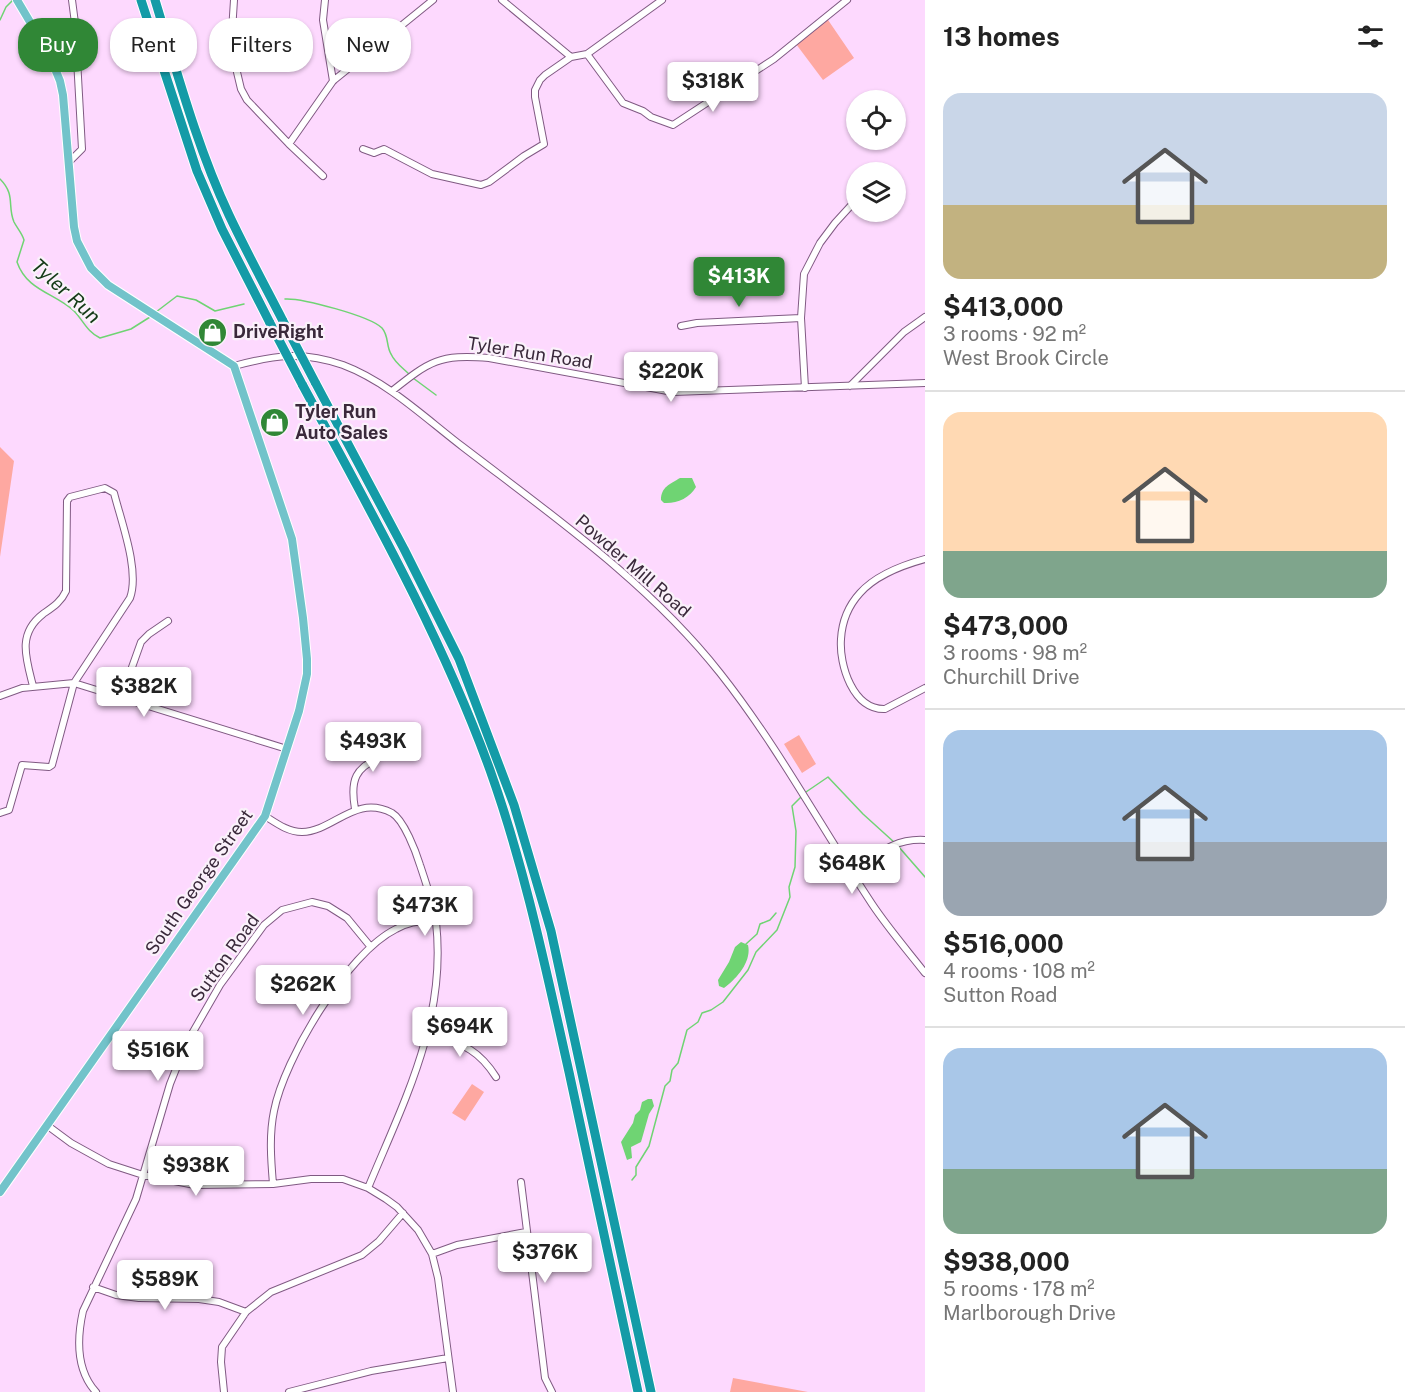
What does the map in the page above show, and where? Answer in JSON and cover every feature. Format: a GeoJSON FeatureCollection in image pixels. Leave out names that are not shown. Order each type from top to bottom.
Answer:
{"type":"FeatureCollection","features":[{"type":"Feature","properties":{"kind":"highway"},"geometry":{"type":"LineString","coordinates":[[141,0],[197,171],[222,229],[372,514],[435,640],[490,771],[511,835],[539,936],[638,1392]]}},
{"type":"Feature","properties":{"kind":"highway"},"geometry":{"type":"LineString","coordinates":[[155,0],[195,129],[229,215],[459,658],[514,805],[551,931],[651,1392]]}},
{"type":"Feature","properties":{"kind":"main road"},"geometry":{"type":"LineString","coordinates":[[17,1],[49,54],[60,81],[70,160],[74,227],[83,256],[98,277],[108,285],[234,366]]}},
{"type":"Feature","properties":{"kind":"main road","name":"South George Street"},"geometry":{"type":"LineString","coordinates":[[0,1192],[265,816],[304,690],[307,658],[292,539],[234,366]]}},
{"type":"Feature","properties":{"kind":"street"},"geometry":{"type":"LineString","coordinates":[[70,160],[82,149],[72,0]]}},
{"type":"Feature","properties":{"kind":"street"},"geometry":{"type":"LineString","coordinates":[[234,0],[231,47],[241,89],[247,100],[323,176]]}},
{"type":"Feature","properties":{"kind":"street"},"geometry":{"type":"LineString","coordinates":[[325,0],[323,20],[333,81]]}},
{"type":"Feature","properties":{"kind":"street"},"geometry":{"type":"LineString","coordinates":[[289,144],[333,81],[433,0]]}},
{"type":"Feature","properties":{"kind":"street"},"geometry":{"type":"LineString","coordinates":[[502,0],[571,57]]}},
{"type":"Feature","properties":{"kind":"street"},"geometry":{"type":"LineString","coordinates":[[363,149],[374,153],[384,149],[432,174],[445,178],[481,185],[489,182],[544,144],[535,90],[540,80],[571,57],[587,54],[662,0]]}},
{"type":"Feature","properties":{"kind":"street"},"geometry":{"type":"LineString","coordinates":[[587,54],[623,103],[674,125],[774,59],[847,0]]}},
{"type":"Feature","properties":{"kind":"street"},"geometry":{"type":"LineString","coordinates":[[805,388],[801,318],[803,281],[811,259],[834,223],[846,210]]}},
{"type":"Feature","properties":{"kind":"street"},"geometry":{"type":"LineString","coordinates":[[850,386],[904,332],[925,317]]}},
{"type":"Feature","properties":{"kind":"street"},"geometry":{"type":"LineString","coordinates":[[681,326],[697,323],[801,318]]}},
{"type":"Feature","properties":{"kind":"street","name":"Powder Mill Road"},"geometry":{"type":"LineString","coordinates":[[234,366],[272,356],[305,356],[342,365],[378,382],[575,533],[630,579],[688,635],[720,674],[878,912],[925,973]]}},
{"type":"Feature","properties":{"kind":"street","name":"Tyler Run Road"},"geometry":{"type":"LineString","coordinates":[[392,391],[414,373],[432,363],[462,356],[489,358],[673,392],[925,383]]}},
{"type":"Feature","properties":{"kind":"street"},"geometry":{"type":"LineString","coordinates":[[0,813],[9,810],[22,765],[49,767],[52,765],[74,682],[130,598],[134,584],[134,571],[114,493],[105,488],[70,496],[67,501],[66,591],[60,602],[33,622],[29,630],[25,653],[33,686]]}},
{"type":"Feature","properties":{"kind":"street"},"geometry":{"type":"LineString","coordinates":[[925,559],[877,579],[861,591],[845,620],[841,640],[842,657],[856,693],[867,705],[885,709],[925,688]]}},
{"type":"Feature","properties":{"kind":"street"},"geometry":{"type":"LineString","coordinates":[[121,698],[141,642],[168,621]]}},
{"type":"Feature","properties":{"kind":"street"},"geometry":{"type":"LineString","coordinates":[[0,696],[22,688],[74,682],[287,749]]}},
{"type":"Feature","properties":{"kind":"street"},"geometry":{"type":"LineString","coordinates":[[355,809],[352,794],[355,777],[366,763],[384,754],[395,744]]}},
{"type":"Feature","properties":{"kind":"street"},"geometry":{"type":"LineString","coordinates":[[265,816],[282,827],[300,832],[316,829],[355,809],[374,809],[393,814],[406,831],[417,856],[435,919],[438,947],[429,1033],[420,1064],[368,1188]]}},
{"type":"Feature","properties":{"kind":"street"},"geometry":{"type":"LineString","coordinates":[[851,871],[893,844],[906,840],[925,840]]}},
{"type":"Feature","properties":{"kind":"street","name":"Sutton Road"},"geometry":{"type":"LineString","coordinates":[[96,1392],[89,1384],[81,1364],[78,1347],[82,1311],[136,1199],[170,1084],[186,1044],[220,985],[264,925],[282,910],[312,902],[328,906],[347,918],[370,946]]}},
{"type":"Feature","properties":{"kind":"street"},"geometry":{"type":"LineString","coordinates":[[273,1184],[270,1137],[274,1111],[283,1079],[306,1032],[346,975],[370,946],[395,929],[414,922],[435,919]]}},
{"type":"Feature","properties":{"kind":"street"},"geometry":{"type":"LineString","coordinates":[[429,1033],[472,1050],[486,1061],[496,1077]]}},
{"type":"Feature","properties":{"kind":"street"},"geometry":{"type":"LineString","coordinates":[[48,1126],[71,1143],[109,1164],[143,1175],[195,1185],[273,1184],[311,1179],[343,1179],[368,1188],[387,1199],[418,1230],[432,1254],[438,1278],[453,1392]]}},
{"type":"Feature","properties":{"kind":"street"},"geometry":{"type":"LineString","coordinates":[[520,1182],[545,1378],[552,1392]]}},
{"type":"Feature","properties":{"kind":"street"},"geometry":{"type":"LineString","coordinates":[[224,1392],[220,1362],[222,1347],[246,1312],[271,1292],[362,1255],[379,1241],[403,1213]]}},
{"type":"Feature","properties":{"kind":"street"},"geometry":{"type":"LineString","coordinates":[[432,1254],[457,1245],[526,1232]]}},
{"type":"Feature","properties":{"kind":"street"},"geometry":{"type":"LineString","coordinates":[[93,1287],[117,1295],[139,1298],[199,1299],[219,1302],[246,1312]]}},
{"type":"Feature","properties":{"kind":"street"},"geometry":{"type":"LineString","coordinates":[[289,1392],[371,1371],[448,1358]]}},
{"type":"Feature","properties":{"kind":"shaded area"},"geometry":{"type":"Polygon","coordinates":[[[826,17],[854,58],[823,80],[793,40],[826,17]]]}},
{"type":"Feature","properties":{"kind":"shaded area"},"geometry":{"type":"Polygon","coordinates":[[[0,447],[14,461],[0,557],[0,447]]]}},
{"type":"Feature","properties":{"kind":"shaded area"},"geometry":{"type":"Polygon","coordinates":[[[680,478],[692,478],[696,487],[682,500],[664,503],[661,496],[664,489],[680,478]]]}},
{"type":"Feature","properties":{"kind":"shaded area"},"geometry":{"type":"Polygon","coordinates":[[[799,735],[816,764],[802,773],[784,744],[799,735]]]}},
{"type":"Feature","properties":{"kind":"shaded area"},"geometry":{"type":"Polygon","coordinates":[[[741,942],[748,945],[748,958],[745,964],[729,984],[724,988],[719,986],[718,980],[735,947],[741,942]]]}},
{"type":"Feature","properties":{"kind":"shaded area"},"geometry":{"type":"Polygon","coordinates":[[[472,1084],[484,1092],[465,1121],[452,1113],[472,1084]]]}},
{"type":"Feature","properties":{"kind":"shaded area"},"geometry":{"type":"Polygon","coordinates":[[[652,1099],[654,1106],[649,1114],[641,1142],[631,1147],[632,1158],[627,1160],[621,1142],[640,1110],[642,1102],[652,1099]]]}},
{"type":"Feature","properties":{"kind":"shaded area"},"geometry":{"type":"Polygon","coordinates":[[[733,1378],[808,1392],[730,1392],[733,1378]]]}},
{"type":"Feature","properties":{"kind":"waterway","name":"Tyler Run"},"geometry":{"type":"LineString","coordinates":[[0,20],[6,7],[13,0]]}},
{"type":"Feature","properties":{"kind":"waterway","name":"Tyler Run"},"geometry":{"type":"LineString","coordinates":[[0,179],[10,195],[12,216],[24,240],[17,262],[34,286],[67,305],[92,333],[100,338],[131,329],[150,317]]}},
{"type":"Feature","properties":{"kind":"waterway","name":"Tyler Run"},"geometry":{"type":"LineString","coordinates":[[156,312],[177,296],[196,300],[215,311],[244,304]]}},
{"type":"Feature","properties":{"kind":"waterway","name":"Tyler Run"},"geometry":{"type":"LineString","coordinates":[[285,299],[306,301],[375,323],[384,331],[389,351],[397,363],[410,375]]}},
{"type":"Feature","properties":{"kind":"waterway","name":"Tyler Run"},"geometry":{"type":"LineString","coordinates":[[413,378],[436,395]]}},
{"type":"Feature","properties":{"kind":"waterway"},"geometry":{"type":"LineString","coordinates":[[806,792],[828,777],[895,843]]}},
{"type":"Feature","properties":{"kind":"waterway"},"geometry":{"type":"LineString","coordinates":[[632,1180],[636,1175],[636,1167],[649,1146],[665,1086],[670,1081],[672,1070],[678,1063],[687,1030],[698,1022],[702,1013],[723,1002],[748,970],[756,952],[777,930],[790,897],[789,887],[795,867],[796,831],[792,806],[803,795]]}},
{"type":"Feature","properties":{"kind":"waterway"},"geometry":{"type":"LineString","coordinates":[[898,846],[925,877]]}},
{"type":"Feature","properties":{"kind":"waterway"},"geometry":{"type":"LineString","coordinates":[[746,944],[757,934],[760,924],[770,920],[776,913]]}},
{"type":"Feature","properties":{"kind":"place","name":"DriveRight"},"geometry":{"type":"Point","coordinates":[212,332]}},
{"type":"Feature","properties":{"kind":"place","name":"Tyler Run Auto Sales"},"geometry":{"type":"Point","coordinates":[274,422]}}]}
